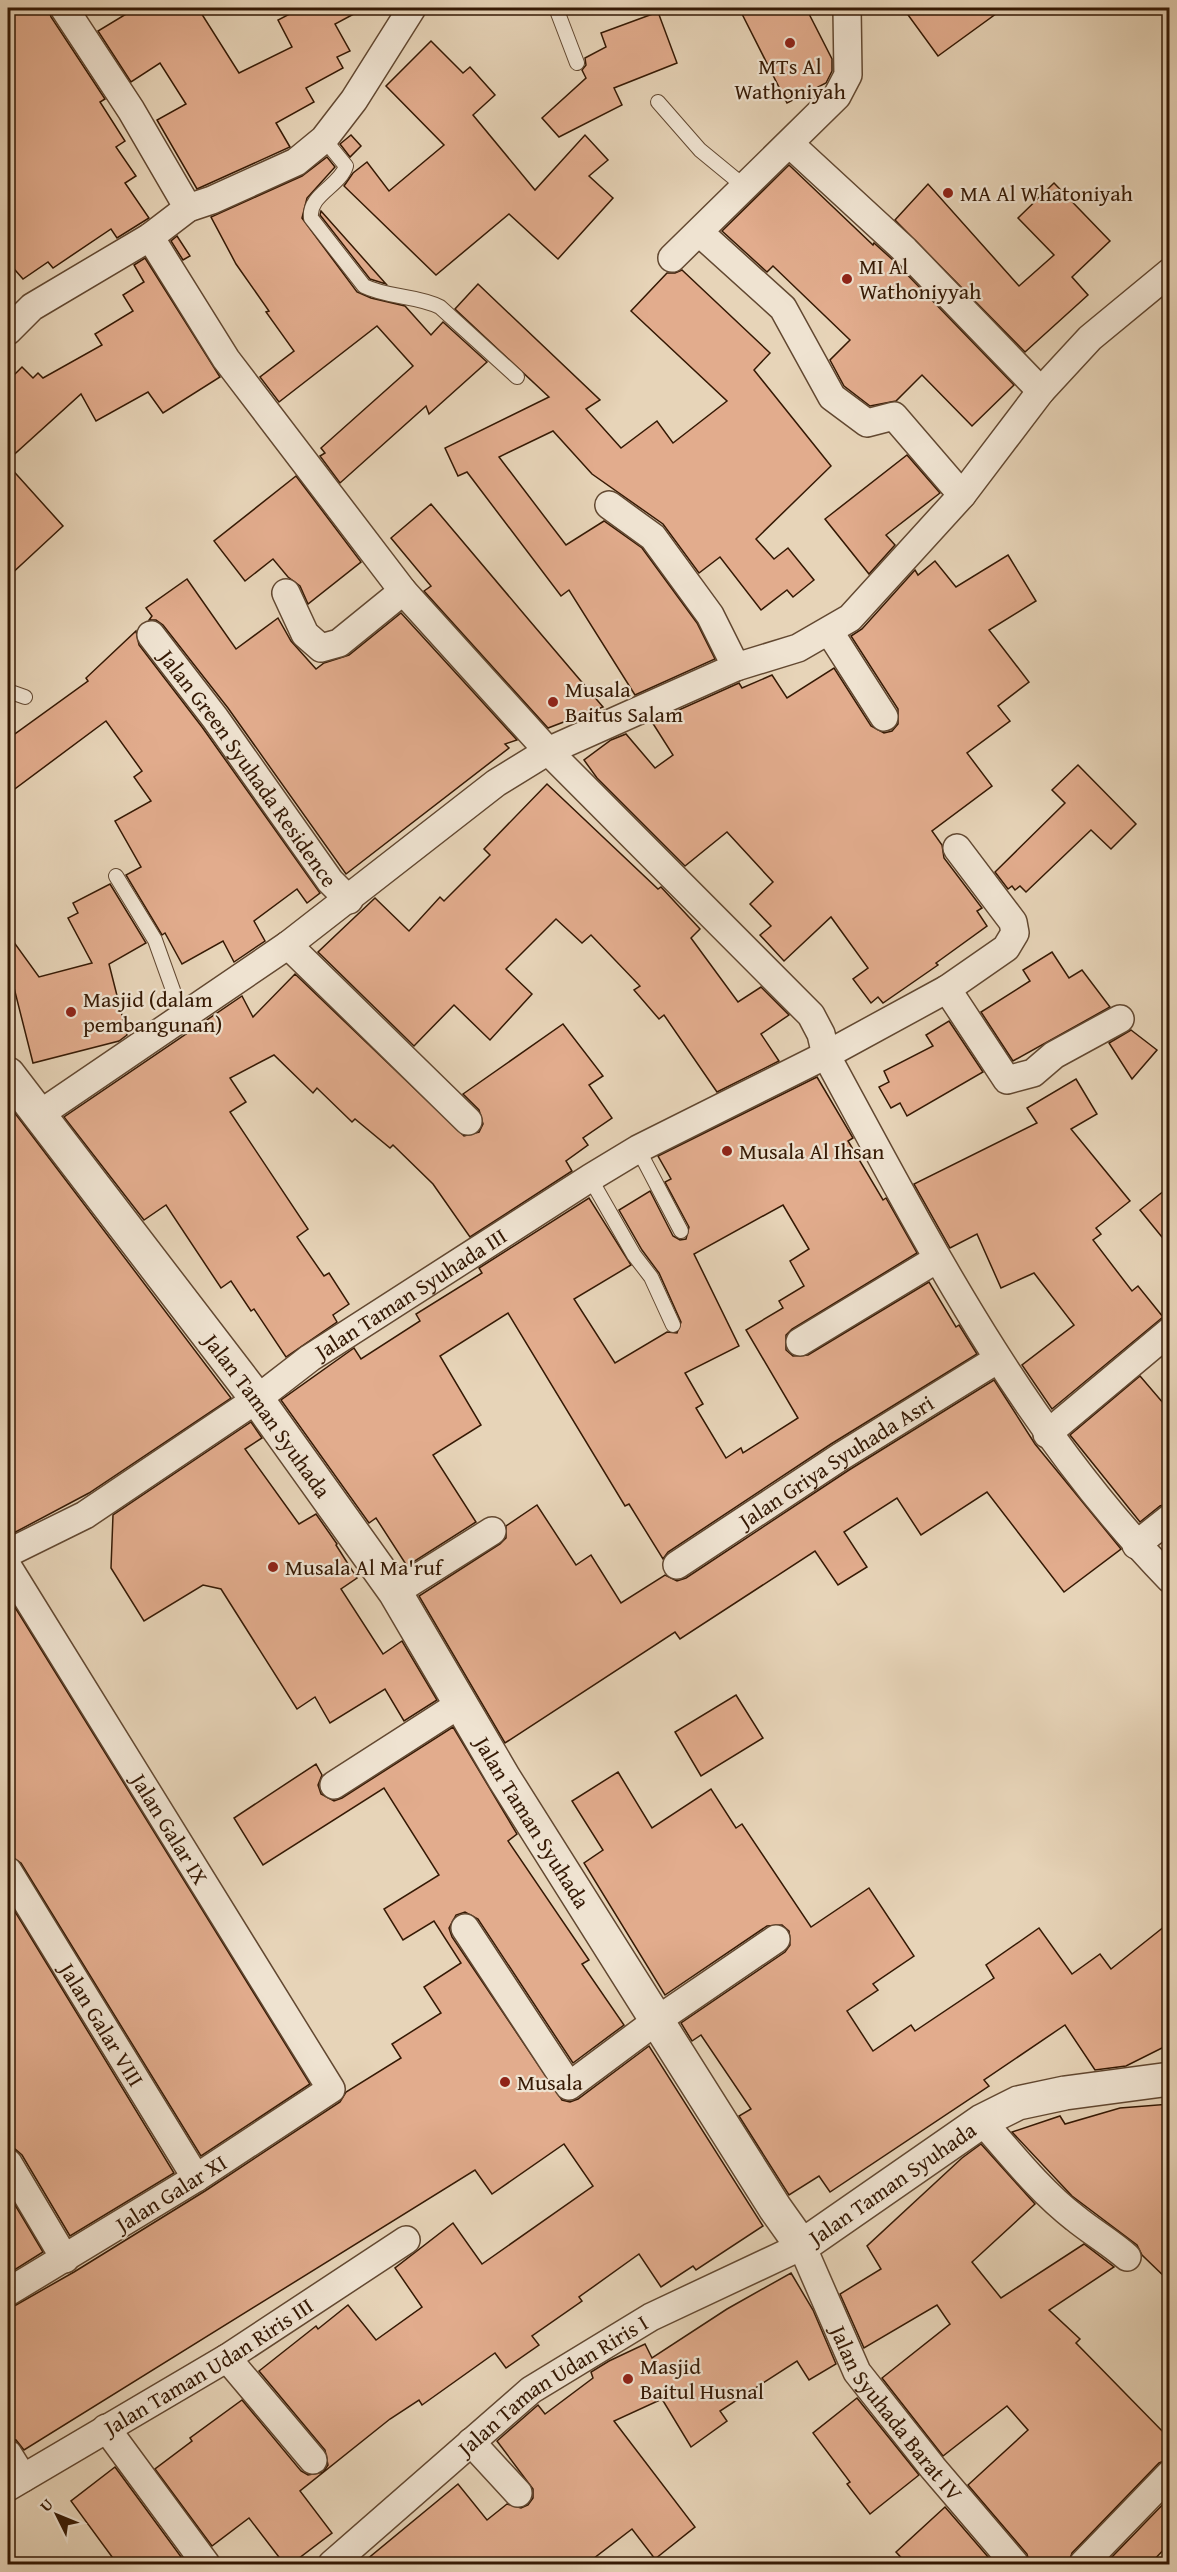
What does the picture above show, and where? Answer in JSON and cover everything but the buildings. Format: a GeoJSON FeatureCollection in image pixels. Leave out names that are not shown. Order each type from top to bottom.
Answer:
{"type":"FeatureCollection","features":[{"type":"Feature","properties":{"kind":"street"},"geometry":{"type":"LineString","coordinates":[[64,8],[131,110],[200,204]]}},
{"type":"Feature","properties":{"kind":"street"},"geometry":{"type":"LineString","coordinates":[[8,332],[32,308],[200,204],[296,162],[324,139],[354,100],[412,8]]}},
{"type":"Feature","properties":{"kind":"street"},"geometry":{"type":"LineString","coordinates":[[672,258],[837,96],[848,75],[847,8]]}},
{"type":"Feature","properties":{"kind":"street"},"geometry":{"type":"LineString","coordinates":[[790,144],[905,250],[1041,391]]}},
{"type":"Feature","properties":{"kind":"street"},"geometry":{"type":"LineString","coordinates":[[700,233],[783,308],[832,397],[867,423],[894,417],[962,495]]}},
{"type":"Feature","properties":{"kind":"street"},"geometry":{"type":"LineString","coordinates":[[150,237],[226,359],[403,591],[548,751],[811,1015],[821,1034],[826,1055],[937,1259],[998,1359],[1047,1434],[1136,1545],[1170,1579]]}},
{"type":"Feature","properties":{"kind":"street"},"geometry":{"type":"LineString","coordinates":[[37,1116],[288,945],[349,900],[496,783],[548,751],[736,667],[798,648],[850,618],[962,495],[1041,391],[1090,338],[1170,272]]}},
{"type":"Feature","properties":{"kind":"street"},"geometry":{"type":"LineString","coordinates":[[609,505],[653,537],[710,615],[736,667]]}},
{"type":"Feature","properties":{"kind":"street"},"geometry":{"type":"LineString","coordinates":[[286,592],[305,634],[321,648],[339,643],[403,591]]}},
{"type":"Feature","properties":{"kind":"street"},"geometry":{"type":"LineString","coordinates":[[829,631],[884,717]]}},
{"type":"Feature","properties":{"kind":"street","name":"Jalan Green Syuhada Residence"},"geometry":{"type":"LineString","coordinates":[[151,635],[215,718],[330,881],[349,900]]}},
{"type":"Feature","properties":{"kind":"street","name":"Jalan Taman Syuhada III"},"geometry":{"type":"LineString","coordinates":[[19,1551],[85,1515],[257,1399],[310,1358],[590,1178],[638,1149],[826,1055],[947,989],[1006,948],[1015,933],[1012,922],[957,848]]}},
{"type":"Feature","properties":{"kind":"street"},"geometry":{"type":"LineString","coordinates":[[288,945],[468,1121]]}},
{"type":"Feature","properties":{"kind":"street"},"geometry":{"type":"LineString","coordinates":[[947,989],[1007,1080],[1033,1073],[1054,1055],[1120,1019]]}},
{"type":"Feature","properties":{"kind":"street","name":"Jalan Taman Syuhada"},"geometry":{"type":"LineString","coordinates":[[8,1074],[37,1116],[257,1399],[395,1593],[460,1704],[656,2021],[802,2246],[982,2121],[1018,2103],[1065,2093],[1151,2084],[1170,2079]]}},
{"type":"Feature","properties":{"kind":"street"},"geometry":{"type":"LineString","coordinates":[[800,1342],[937,1259]]}},
{"type":"Feature","properties":{"kind":"street"},"geometry":{"type":"LineString","coordinates":[[1047,1434],[1170,1331]]}},
{"type":"Feature","properties":{"kind":"street","name":"Jalan Griya Syuhada Asri"},"geometry":{"type":"LineString","coordinates":[[677,1565],[840,1457],[998,1359]]}},
{"type":"Feature","properties":{"kind":"street"},"geometry":{"type":"LineString","coordinates":[[1136,1545],[1170,1518]]}},
{"type":"Feature","properties":{"kind":"street"},"geometry":{"type":"LineString","coordinates":[[395,1593],[492,1531]]}},
{"type":"Feature","properties":{"kind":"street","name":"Jalan Galar IX"},"geometry":{"type":"LineString","coordinates":[[19,1551],[331,2089]]}},
{"type":"Feature","properties":{"kind":"street"},"geometry":{"type":"LineString","coordinates":[[334,1785],[460,1704]]}},
{"type":"Feature","properties":{"kind":"street","name":"Jalan Galar VIII"},"geometry":{"type":"LineString","coordinates":[[8,1871],[196,2178]]}},
{"type":"Feature","properties":{"kind":"street"},"geometry":{"type":"LineString","coordinates":[[465,1928],[569,2086],[656,2021],[776,1939]]}},
{"type":"Feature","properties":{"kind":"street","name":"Jalan Galar XI"},"geometry":{"type":"LineString","coordinates":[[8,2292],[196,2178],[331,2089]]}},
{"type":"Feature","properties":{"kind":"street"},"geometry":{"type":"LineString","coordinates":[[982,2121],[1041,2187],[1075,2219],[1109,2240],[1127,2257]]}},
{"type":"Feature","properties":{"kind":"street"},"geometry":{"type":"LineString","coordinates":[[8,2163],[64,2259]]}},
{"type":"Feature","properties":{"kind":"street","name":"Jalan Taman Udan Riris III"},"geometry":{"type":"LineString","coordinates":[[15,2483],[227,2358],[406,2240]]}},
{"type":"Feature","properties":{"kind":"street","name":"Jalan Taman Udan Riris I"},"geometry":{"type":"LineString","coordinates":[[332,2565],[360,2555],[471,2442],[531,2390],[651,2317],[802,2246]]}},
{"type":"Feature","properties":{"kind":"street","name":"Jalan Syuhada Barat IV"},"geometry":{"type":"LineString","coordinates":[[802,2246],[857,2372],[1015,2565]]}},
{"type":"Feature","properties":{"kind":"street"},"geometry":{"type":"LineString","coordinates":[[227,2358],[313,2460]]}},
{"type":"Feature","properties":{"kind":"street"},"geometry":{"type":"LineString","coordinates":[[106,2428],[206,2565]]}},
{"type":"Feature","properties":{"kind":"street"},"geometry":{"type":"LineString","coordinates":[[471,2442],[518,2493]]}},
{"type":"Feature","properties":{"kind":"street"},"geometry":{"type":"LineString","coordinates":[[8,2454],[15,2483]]}},
{"type":"Feature","properties":{"kind":"street"},"geometry":{"type":"LineString","coordinates":[[1083,2565],[1170,2474]]}},
{"type":"Feature","properties":{"kind":"lane"},"geometry":{"type":"LineString","coordinates":[[556,8],[577,63]]}},
{"type":"Feature","properties":{"kind":"lane"},"geometry":{"type":"LineString","coordinates":[[658,102],[700,150],[745,187]]}},
{"type":"Feature","properties":{"kind":"lane"},"geometry":{"type":"LineString","coordinates":[[324,139],[346,166],[344,173],[314,203],[310,211],[311,218],[364,286],[377,292],[428,300],[440,307],[517,376]]}},
{"type":"Feature","properties":{"kind":"lane"},"geometry":{"type":"LineString","coordinates":[[8,691],[25,697]]}},
{"type":"Feature","properties":{"kind":"lane"},"geometry":{"type":"LineString","coordinates":[[116,876],[155,940],[183,1018]]}},
{"type":"Feature","properties":{"kind":"lane"},"geometry":{"type":"LineString","coordinates":[[638,1149],[681,1232]]}},
{"type":"Feature","properties":{"kind":"lane"},"geometry":{"type":"LineString","coordinates":[[590,1178],[634,1255],[651,1277],[673,1325]]}},
{"type":"Feature","properties":{"kind":"place","name":"MTs Al Wathoniyah"},"geometry":{"type":"Point","coordinates":[790,43]}},
{"type":"Feature","properties":{"kind":"place","name":"MA Al Whatoniyah"},"geometry":{"type":"Point","coordinates":[948,193]}},
{"type":"Feature","properties":{"kind":"place","name":"MI Al Wathoniyyah"},"geometry":{"type":"Point","coordinates":[847,279]}},
{"type":"Feature","properties":{"kind":"place","name":"Musala Baitus Salam"},"geometry":{"type":"Point","coordinates":[553,702]}},
{"type":"Feature","properties":{"kind":"place","name":"Masjid (dalam pembangunan)"},"geometry":{"type":"Point","coordinates":[71,1012]}},
{"type":"Feature","properties":{"kind":"place","name":"Musala Al Ihsan"},"geometry":{"type":"Point","coordinates":[727,1151]}},
{"type":"Feature","properties":{"kind":"place","name":"Musala Al Ma'ruf"},"geometry":{"type":"Point","coordinates":[273,1567]}},
{"type":"Feature","properties":{"kind":"place","name":"Musala"},"geometry":{"type":"Point","coordinates":[505,2082]}},
{"type":"Feature","properties":{"kind":"place","name":"Masjid Baitul Husnal"},"geometry":{"type":"Point","coordinates":[628,2379]}}]}
